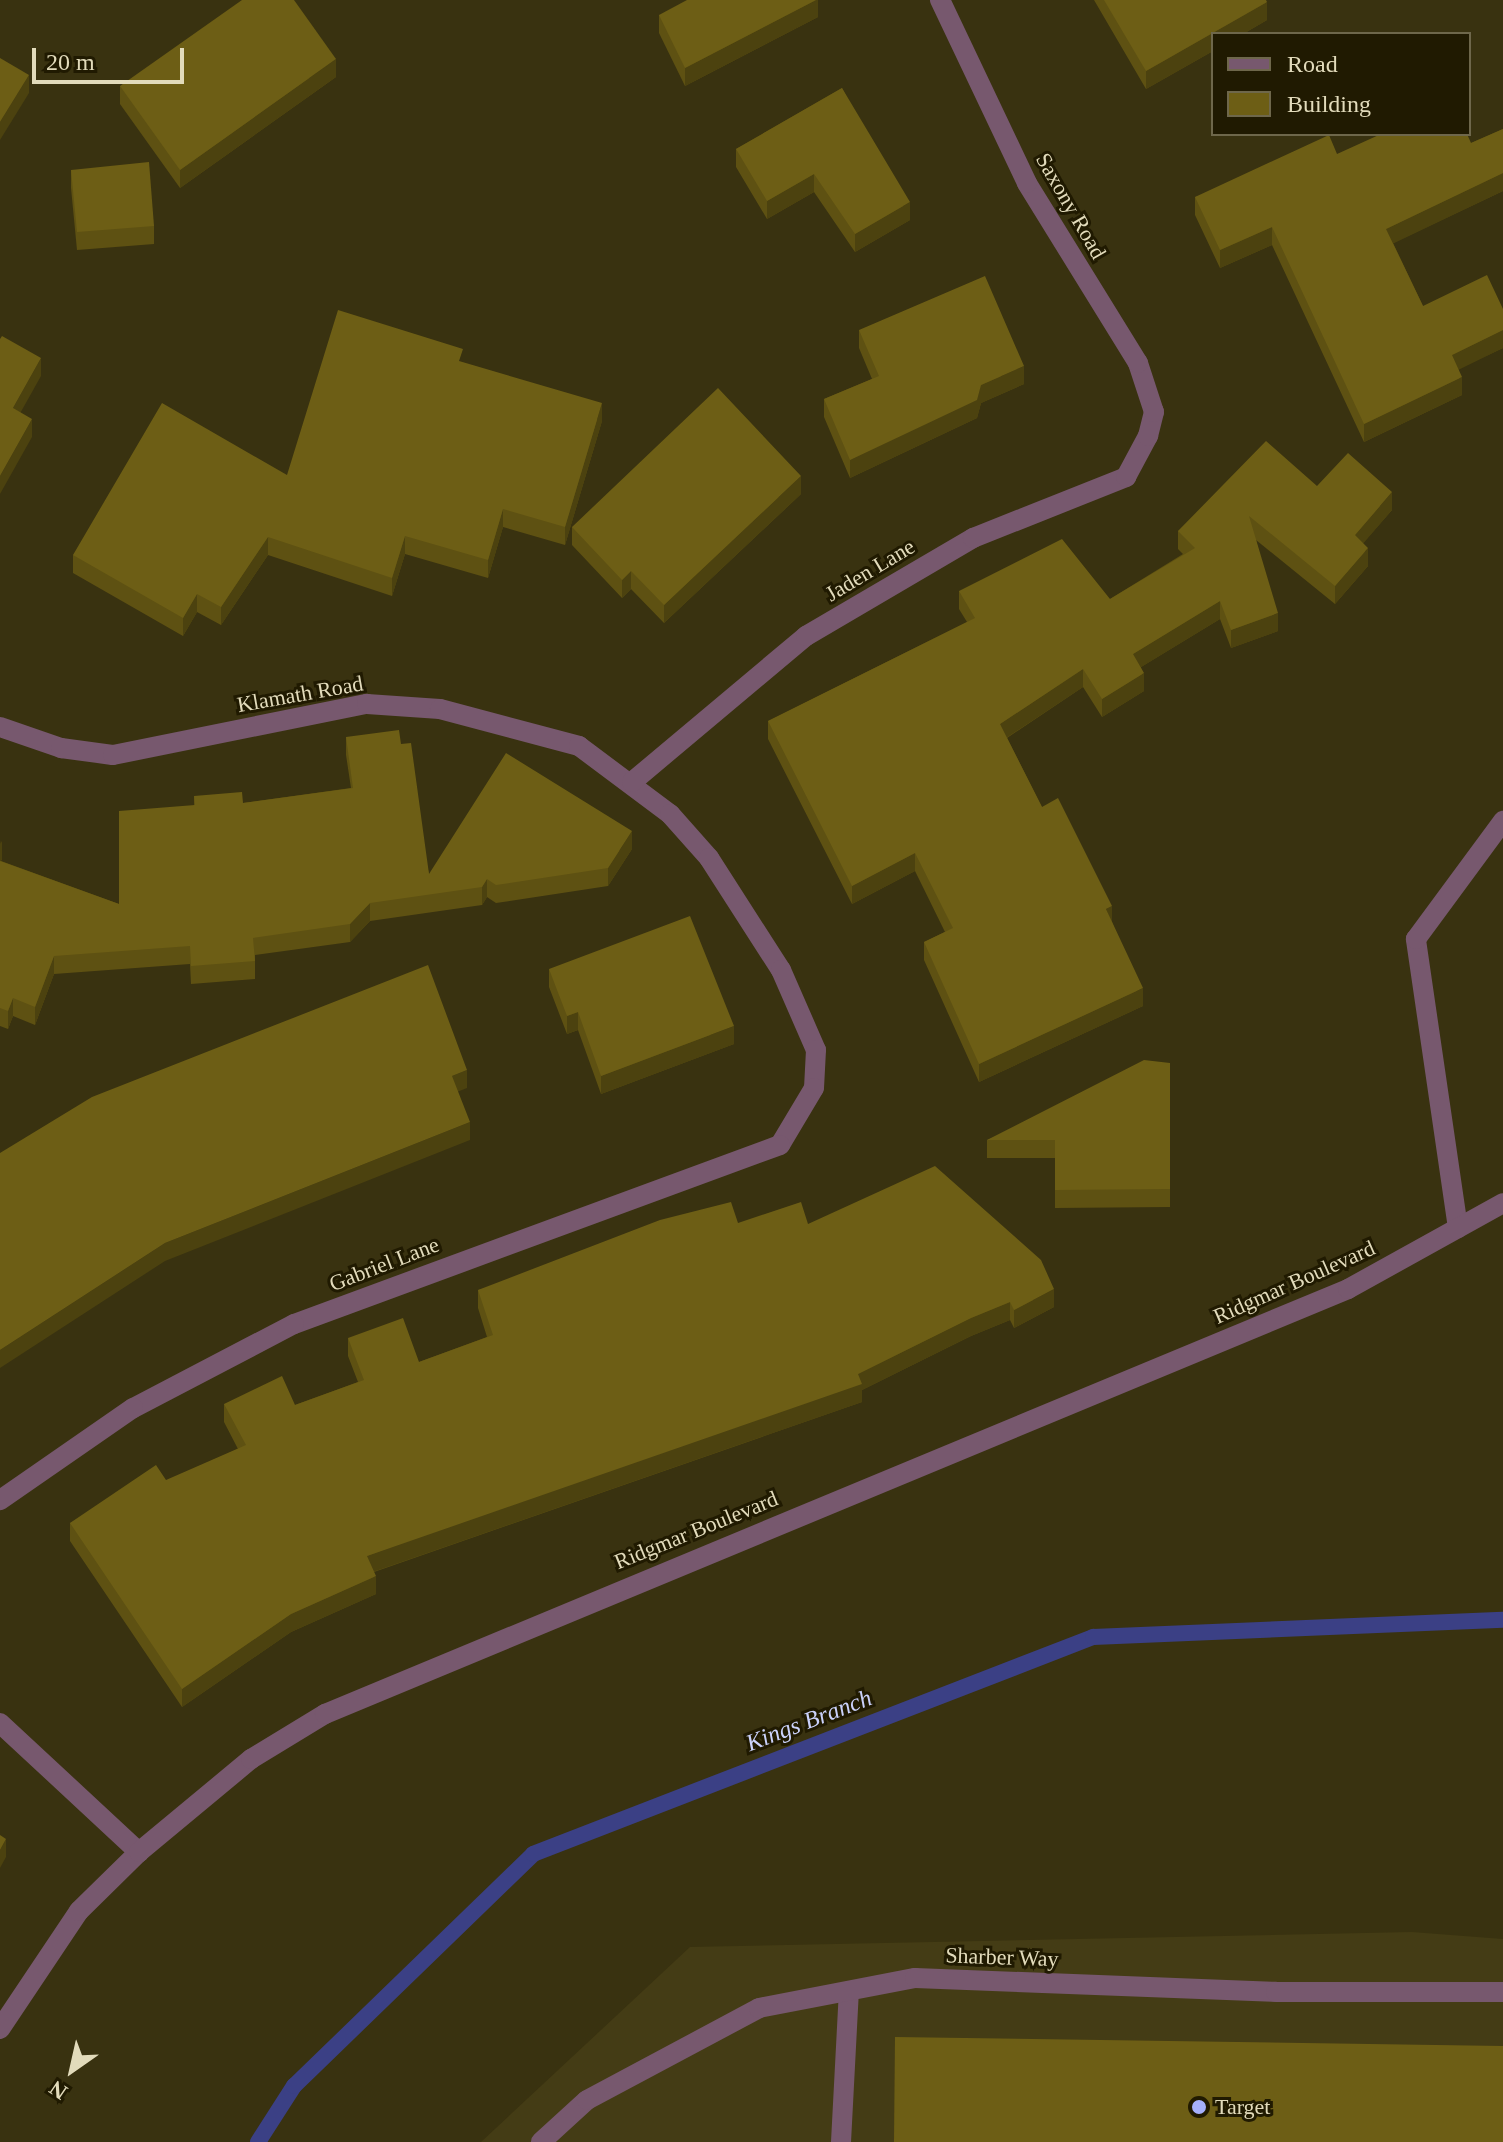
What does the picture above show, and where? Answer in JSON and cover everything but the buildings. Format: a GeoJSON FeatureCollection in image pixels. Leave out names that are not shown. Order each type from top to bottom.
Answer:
{"type":"FeatureCollection","features":[{"type":"Feature","properties":{"kind":"street","name":"Saxony Road"},"geometry":{"type":"LineString","coordinates":[[940,0],[1027,183],[1138,363],[1154,412],[1148,436]]}},
{"type":"Feature","properties":{"kind":"street","name":"Jaden Lane"},"geometry":{"type":"LineString","coordinates":[[632,782],[806,636],[973,538],[1126,477],[1148,436]]}},
{"type":"Feature","properties":{"kind":"street","name":"Klamath Road"},"geometry":{"type":"LineString","coordinates":[[0,727],[61,748],[113,755],[367,704],[440,709],[579,746],[632,782],[709,858],[781,970],[816,1050],[803,1117]]}},
{"type":"Feature","properties":{"kind":"street"},"geometry":{"type":"LineString","coordinates":[[1458,1228],[1416,939],[1503,821]]}},
{"type":"Feature","properties":{"kind":"street","name":"Gabriel Lane"},"geometry":{"type":"LineString","coordinates":[[0,1500],[133,1408],[294,1324],[780,1145],[803,1117]]}},
{"type":"Feature","properties":{"kind":"street","name":"Ridgmar Boulevard"},"geometry":{"type":"LineString","coordinates":[[0,2029],[79,1911],[139,1852],[251,1759],[325,1714],[1348,1289],[1503,1203]]}},
{"type":"Feature","properties":{"kind":"street"},"geometry":{"type":"LineString","coordinates":[[0,1723],[139,1852]]}},
{"type":"Feature","properties":{"kind":"street","name":"Sharber Way"},"geometry":{"type":"LineString","coordinates":[[541,2142],[587,2100],[759,2008],[915,1978],[1276,1992],[1503,1992]]}},
{"type":"Feature","properties":{"kind":"street"},"geometry":{"type":"LineString","coordinates":[[841,2142],[849,1991]]}},
{"type":"Feature","properties":{"kind":"shaded area"},"geometry":{"type":"Polygon","coordinates":[[[1412,1932],[1503,1939],[1503,2142],[481,2142],[690,1947],[1412,1932]]]}},
{"type":"Feature","properties":{"kind":"waterway","name":"Kings Branch"},"geometry":{"type":"LineString","coordinates":[[258,2142],[294,2086],[533,1854],[1093,1637],[1503,1620]]}},
{"type":"Feature","properties":{"kind":"place","name":"Target"},"geometry":{"type":"Point","coordinates":[1199,2107]}}]}
